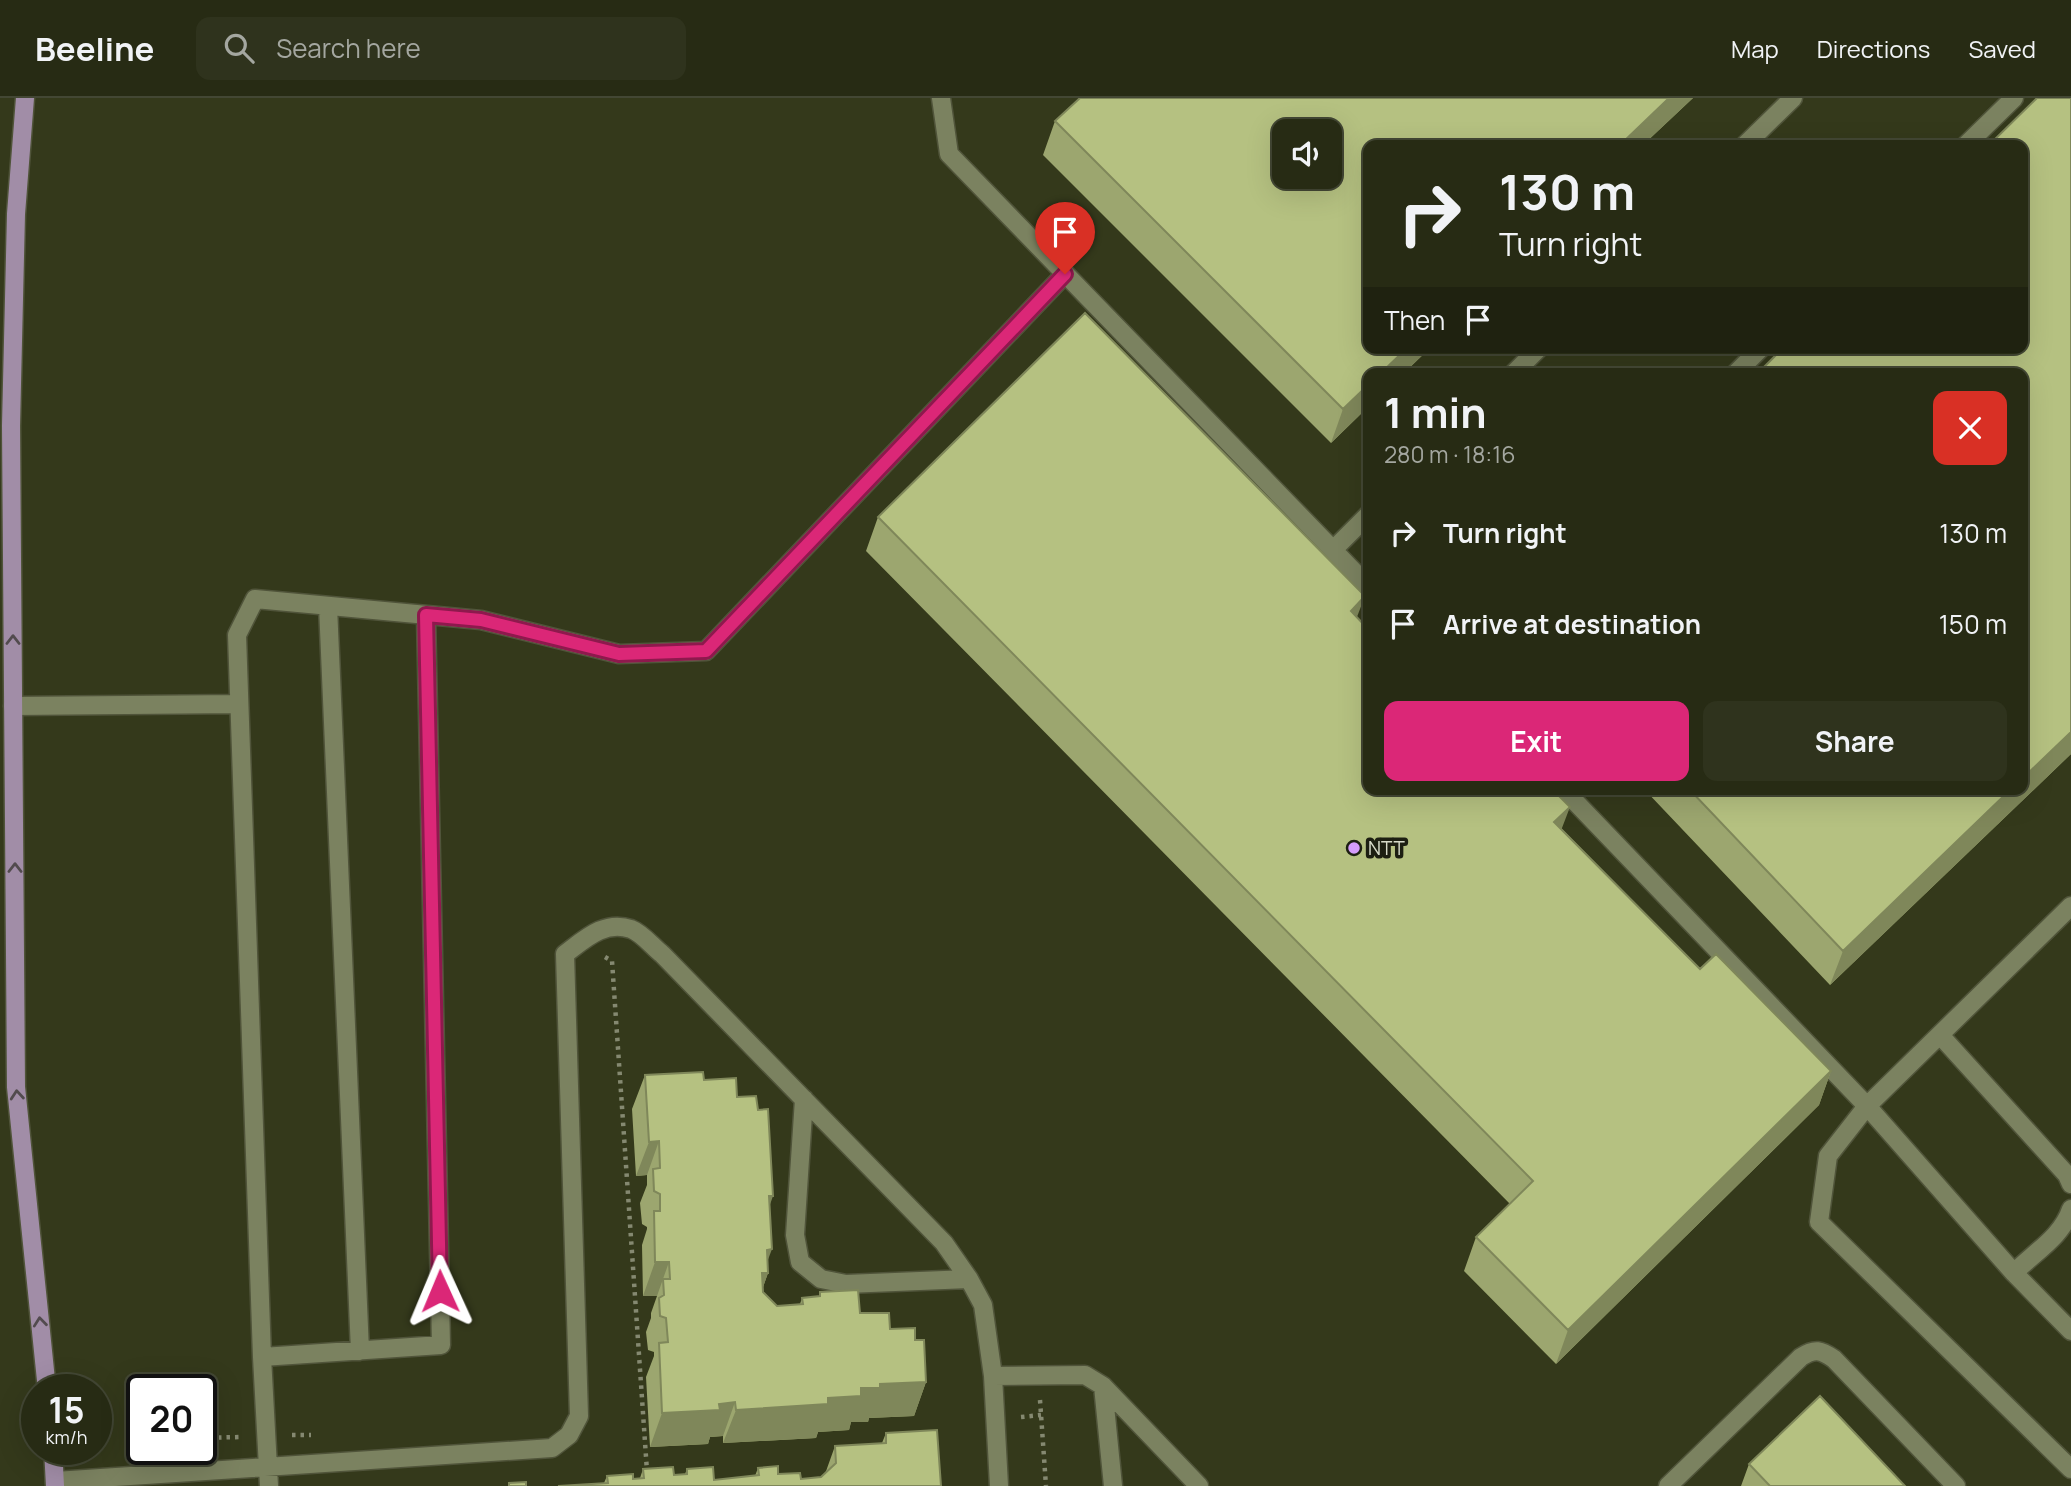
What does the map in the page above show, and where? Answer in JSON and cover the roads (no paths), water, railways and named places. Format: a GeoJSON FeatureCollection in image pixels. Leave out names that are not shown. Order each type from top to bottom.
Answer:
{"type":"FeatureCollection","features":[{"type":"Feature","properties":{"kind":"main road"},"geometry":{"type":"LineString","coordinates":[[25,98],[16,214],[11,426],[16,1087],[45,1374]]}},
{"type":"Feature","properties":{"kind":"main road"},"geometry":{"type":"LineString","coordinates":[[54,1465],[55,1484]]}},
{"type":"Feature","properties":{"kind":"lane"},"geometry":{"type":"LineString","coordinates":[[941,98],[949,154],[1363,581]]}},
{"type":"Feature","properties":{"kind":"lane"},"geometry":{"type":"LineString","coordinates":[[1750,140],[1793,98]]}},
{"type":"Feature","properties":{"kind":"lane"},"geometry":{"type":"LineString","coordinates":[[1971,140],[2014,98]]}},
{"type":"Feature","properties":{"kind":"lane"},"geometry":{"type":"LineString","coordinates":[[269,1486],[262,1357],[237,635],[256,599],[481,620],[619,654],[706,651],[1065,274]]}},
{"type":"Feature","properties":{"kind":"lane"},"geometry":{"type":"LineString","coordinates":[[1519,368],[1533,354]]}},
{"type":"Feature","properties":{"kind":"lane"},"geometry":{"type":"LineString","coordinates":[[1741,368],[1755,354]]}},
{"type":"Feature","properties":{"kind":"lane"},"geometry":{"type":"LineString","coordinates":[[1333,550],[1363,520]]}},
{"type":"Feature","properties":{"kind":"lane"},"geometry":{"type":"LineString","coordinates":[[328,606],[360,1351]]}},
{"type":"Feature","properties":{"kind":"lane"},"geometry":{"type":"LineString","coordinates":[[262,1357],[441,1345],[426,615]]}},
{"type":"Feature","properties":{"kind":"lane"},"geometry":{"type":"LineString","coordinates":[[13,706],[239,704]]}},
{"type":"Feature","properties":{"kind":"lane"},"geometry":{"type":"LineString","coordinates":[[1569,795],[1867,1107],[2014,1273],[2071,1331]]}},
{"type":"Feature","properties":{"kind":"lane"},"geometry":{"type":"LineString","coordinates":[[2071,906],[1867,1107],[1828,1156],[1819,1222],[2071,1469]]}},
{"type":"Feature","properties":{"kind":"lane"},"geometry":{"type":"LineString","coordinates":[[55,1484],[552,1448],[569,1435],[579,1416],[565,954],[592,933],[612,926],[633,929],[662,954],[944,1243],[969,1279],[983,1306],[993,1376],[999,1486]]}},
{"type":"Feature","properties":{"kind":"lane"},"geometry":{"type":"LineString","coordinates":[[1940,1035],[2067,1175],[2071,1184]]}},
{"type":"Feature","properties":{"kind":"lane"},"geometry":{"type":"LineString","coordinates":[[804,1099],[795,1235],[800,1262],[821,1279],[846,1284],[969,1279]]}},
{"type":"Feature","properties":{"kind":"lane"},"geometry":{"type":"LineString","coordinates":[[2014,1273],[2033,1253],[2054,1237],[2071,1209]]}},
{"type":"Feature","properties":{"kind":"lane"},"geometry":{"type":"LineString","coordinates":[[1668,1486],[1801,1357],[1812,1350],[1821,1350],[1834,1359],[1956,1486]]}},
{"type":"Feature","properties":{"kind":"lane"},"geometry":{"type":"LineString","coordinates":[[993,1376],[1085,1375],[1103,1386],[1199,1486]]}},
{"type":"Feature","properties":{"kind":"lane"},"geometry":{"type":"LineString","coordinates":[[1103,1386],[1113,1486]]}},
{"type":"Feature","properties":{"kind":"place","name":"NTT"},"geometry":{"type":"Point","coordinates":[1354,848]}}]}
